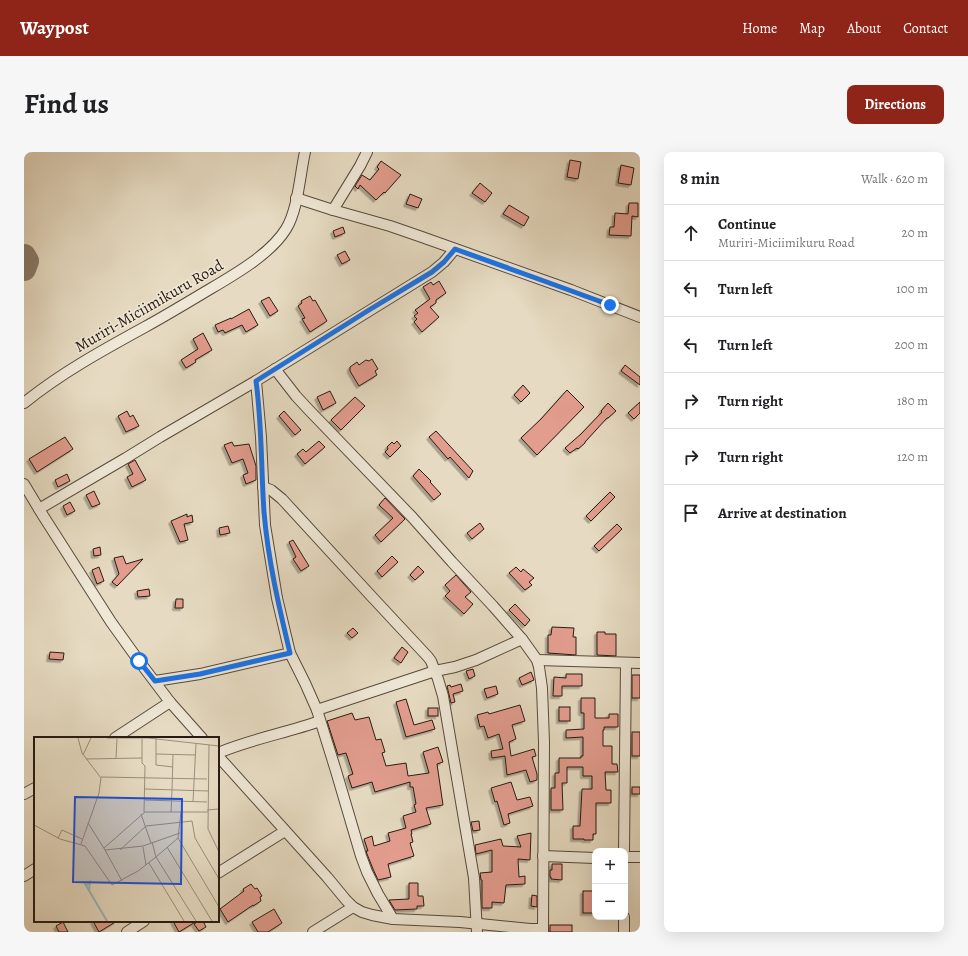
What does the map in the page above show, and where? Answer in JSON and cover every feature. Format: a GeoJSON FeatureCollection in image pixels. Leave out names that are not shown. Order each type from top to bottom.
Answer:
{"type":"FeatureCollection","features":[{"type":"Feature","properties":{"kind":"street"},"geometry":{"type":"LineString","coordinates":[[304,152],[296,198],[390,226],[571,290],[640,317]]}},
{"type":"Feature","properties":{"kind":"street"},"geometry":{"type":"LineString","coordinates":[[333,210],[367,152]]}},
{"type":"Feature","properties":{"kind":"street","name":"Muriri-Miciimikuru Road"},"geometry":{"type":"LineString","coordinates":[[24,403],[77,366],[168,314],[242,269],[254,260],[272,246],[286,230],[290,222],[296,198]]}},
{"type":"Feature","properties":{"kind":"street"},"geometry":{"type":"LineString","coordinates":[[38,509],[276,369],[375,306],[432,272],[444,262],[455,249]]}},
{"type":"Feature","properties":{"kind":"street"},"geometry":{"type":"LineString","coordinates":[[219,757],[346,900],[353,907],[362,912],[393,919],[477,928],[543,930],[544,718],[541,677],[536,660],[522,639],[493,606],[412,517],[296,396],[276,369]]}},
{"type":"Feature","properties":{"kind":"street"},"geometry":{"type":"LineString","coordinates":[[256,381],[261,437],[265,518],[277,598],[290,653],[317,710],[367,872],[393,919]]}},
{"type":"Feature","properties":{"kind":"street"},"geometry":{"type":"LineString","coordinates":[[24,484],[38,509],[111,622],[170,702],[201,737]]}},
{"type":"Feature","properties":{"kind":"street"},"geometry":{"type":"LineString","coordinates":[[263,487],[271,490],[282,499],[428,657],[436,671],[443,696],[474,878],[477,928]]}},
{"type":"Feature","properties":{"kind":"street"},"geometry":{"type":"LineString","coordinates":[[317,710],[436,671],[476,660],[522,639]]}},
{"type":"Feature","properties":{"kind":"street"},"geometry":{"type":"LineString","coordinates":[[155,681],[200,674],[290,653]]}},
{"type":"Feature","properties":{"kind":"street"},"geometry":{"type":"LineString","coordinates":[[536,660],[640,663]]}},
{"type":"Feature","properties":{"kind":"street"},"geometry":{"type":"LineString","coordinates":[[624,848],[626,663]]}},
{"type":"Feature","properties":{"kind":"street"},"geometry":{"type":"LineString","coordinates":[[117,737],[170,702]]}},
{"type":"Feature","properties":{"kind":"street"},"geometry":{"type":"LineString","coordinates":[[219,753],[251,741],[294,730],[320,721]]}},
{"type":"Feature","properties":{"kind":"street"},"geometry":{"type":"LineString","coordinates":[[24,794],[34,789]]}},
{"type":"Feature","properties":{"kind":"street"},"geometry":{"type":"LineString","coordinates":[[219,872],[285,831]]}},
{"type":"Feature","properties":{"kind":"street"},"geometry":{"type":"LineString","coordinates":[[543,856],[592,858]]}},
{"type":"Feature","properties":{"kind":"street"},"geometry":{"type":"LineString","coordinates":[[628,857],[640,857]]}},
{"type":"Feature","properties":{"kind":"street"},"geometry":{"type":"LineString","coordinates":[[24,876],[34,870]]}},
{"type":"Feature","properties":{"kind":"street"},"geometry":{"type":"LineString","coordinates":[[313,932],[353,907]]}},
{"type":"Feature","properties":{"kind":"street"},"geometry":{"type":"LineString","coordinates":[[624,920],[624,932]]}},
{"type":"Feature","properties":{"kind":"street"},"geometry":{"type":"LineString","coordinates":[[127,932],[142,922]]}},
{"type":"Feature","properties":{"kind":"building"},"geometry":{"type":"Polygon","coordinates":[[[570,160],[581,162],[578,179],[567,177],[570,160]]]}},
{"type":"Feature","properties":{"kind":"building"},"geometry":{"type":"Polygon","coordinates":[[[381,161],[401,175],[385,193],[384,192],[376,200],[360,185],[358,189],[355,186],[362,175],[370,180],[379,169],[377,167],[381,161]]]}},
{"type":"Feature","properties":{"kind":"building"},"geometry":{"type":"Polygon","coordinates":[[[621,165],[634,168],[631,185],[618,183],[621,165]]]}},
{"type":"Feature","properties":{"kind":"building"},"geometry":{"type":"Polygon","coordinates":[[[480,183],[492,193],[485,202],[472,193],[480,183]]]}},
{"type":"Feature","properties":{"kind":"building"},"geometry":{"type":"Polygon","coordinates":[[[410,194],[422,199],[418,208],[406,204],[410,194]]]}},
{"type":"Feature","properties":{"kind":"building"},"geometry":{"type":"Polygon","coordinates":[[[629,203],[638,203],[638,217],[632,216],[631,236],[609,235],[610,227],[614,227],[615,213],[628,214],[629,203]]]}},
{"type":"Feature","properties":{"kind":"building"},"geometry":{"type":"Polygon","coordinates":[[[509,205],[529,217],[524,226],[503,214],[509,205]]]}},
{"type":"Feature","properties":{"kind":"building"},"geometry":{"type":"Polygon","coordinates":[[[343,227],[345,233],[335,237],[333,231],[343,227]]]}},
{"type":"Feature","properties":{"kind":"building"},"geometry":{"type":"Polygon","coordinates":[[[345,251],[350,260],[342,264],[337,255],[345,251]]]}},
{"type":"Feature","properties":{"kind":"building"},"geometry":{"type":"Polygon","coordinates":[[[439,281],[446,293],[436,300],[436,303],[430,307],[439,317],[422,332],[414,322],[417,319],[414,316],[418,313],[415,310],[430,299],[423,287],[431,282],[433,285],[439,281]]]}},
{"type":"Feature","properties":{"kind":"building"},"geometry":{"type":"Polygon","coordinates":[[[310,296],[313,301],[315,300],[327,321],[310,332],[302,319],[305,318],[298,306],[302,303],[301,301],[310,296]]]}},
{"type":"Feature","properties":{"kind":"building"},"geometry":{"type":"Polygon","coordinates":[[[269,297],[278,311],[270,316],[261,301],[269,297]]]}},
{"type":"Feature","properties":{"kind":"building"},"geometry":{"type":"Polygon","coordinates":[[[249,309],[258,325],[246,332],[242,325],[225,333],[223,330],[218,332],[215,325],[231,319],[249,309]]]}},
{"type":"Feature","properties":{"kind":"building"},"geometry":{"type":"Polygon","coordinates":[[[203,333],[212,350],[195,360],[196,362],[186,368],[181,360],[198,349],[193,339],[203,333]]]}},
{"type":"Feature","properties":{"kind":"building"},"geometry":{"type":"Polygon","coordinates":[[[372,359],[378,369],[375,371],[377,375],[359,386],[350,371],[350,367],[357,362],[359,365],[366,360],[369,361],[372,359]]]}},
{"type":"Feature","properties":{"kind":"building"},"geometry":{"type":"Polygon","coordinates":[[[625,365],[640,377],[640,385],[621,371],[625,365]]]}},
{"type":"Feature","properties":{"kind":"building"},"geometry":{"type":"Polygon","coordinates":[[[523,385],[530,393],[521,402],[514,395],[523,385]]]}},
{"type":"Feature","properties":{"kind":"building"},"geometry":{"type":"Polygon","coordinates":[[[567,390],[584,407],[537,455],[521,438],[541,419],[567,390]]]}},
{"type":"Feature","properties":{"kind":"building"},"geometry":{"type":"Polygon","coordinates":[[[330,391],[336,403],[323,410],[317,397],[330,391]]]}},
{"type":"Feature","properties":{"kind":"building"},"geometry":{"type":"Polygon","coordinates":[[[355,397],[365,406],[341,430],[331,420],[355,397]]]}},
{"type":"Feature","properties":{"kind":"building"},"geometry":{"type":"Polygon","coordinates":[[[640,402],[640,413],[634,419],[628,413],[640,402]]]}},
{"type":"Feature","properties":{"kind":"building"},"geometry":{"type":"Polygon","coordinates":[[[608,403],[616,411],[607,418],[585,443],[570,453],[565,448],[581,434],[602,412],[601,411],[608,403]]]}},
{"type":"Feature","properties":{"kind":"building"},"geometry":{"type":"Polygon","coordinates":[[[127,411],[130,417],[133,415],[139,426],[126,432],[118,416],[127,411]]]}},
{"type":"Feature","properties":{"kind":"building"},"geometry":{"type":"Polygon","coordinates":[[[284,411],[301,430],[295,435],[279,416],[284,411]]]}},
{"type":"Feature","properties":{"kind":"building"},"geometry":{"type":"Polygon","coordinates":[[[436,431],[473,471],[469,478],[450,457],[448,459],[429,437],[436,431]]]}},
{"type":"Feature","properties":{"kind":"building"},"geometry":{"type":"Polygon","coordinates":[[[65,437],[73,449],[37,472],[29,459],[65,437]]]}},
{"type":"Feature","properties":{"kind":"building"},"geometry":{"type":"Polygon","coordinates":[[[319,441],[325,447],[305,464],[297,454],[303,449],[306,452],[319,441]]]}},
{"type":"Feature","properties":{"kind":"building"},"geometry":{"type":"Polygon","coordinates":[[[397,441],[401,446],[390,457],[385,452],[388,449],[387,447],[392,442],[394,444],[397,441]]]}},
{"type":"Feature","properties":{"kind":"building"},"geometry":{"type":"Polygon","coordinates":[[[232,442],[234,446],[249,444],[256,466],[256,480],[246,484],[243,475],[248,473],[243,459],[232,463],[224,445],[232,442]]]}},
{"type":"Feature","properties":{"kind":"building"},"geometry":{"type":"Polygon","coordinates":[[[135,460],[146,480],[132,487],[127,477],[133,474],[128,464],[135,460]]]}},
{"type":"Feature","properties":{"kind":"building"},"geometry":{"type":"Polygon","coordinates":[[[419,469],[441,494],[434,500],[413,476],[419,469]]]}},
{"type":"Feature","properties":{"kind":"building"},"geometry":{"type":"Polygon","coordinates":[[[67,474],[70,481],[58,487],[55,480],[67,474]]]}},
{"type":"Feature","properties":{"kind":"building"},"geometry":{"type":"Polygon","coordinates":[[[94,491],[100,504],[92,507],[86,495],[94,491]]]}},
{"type":"Feature","properties":{"kind":"building"},"geometry":{"type":"Polygon","coordinates":[[[610,492],[615,497],[591,521],[586,516],[610,492]]]}},
{"type":"Feature","properties":{"kind":"building"},"geometry":{"type":"Polygon","coordinates":[[[385,498],[405,519],[381,542],[375,535],[393,518],[379,505],[385,498]]]}},
{"type":"Feature","properties":{"kind":"building"},"geometry":{"type":"Polygon","coordinates":[[[70,502],[75,511],[67,515],[63,506],[70,502]]]}},
{"type":"Feature","properties":{"kind":"building"},"geometry":{"type":"Polygon","coordinates":[[[187,514],[187,517],[192,515],[193,522],[184,524],[188,540],[180,542],[171,521],[187,514]]]}},
{"type":"Feature","properties":{"kind":"building"},"geometry":{"type":"Polygon","coordinates":[[[480,523],[484,529],[472,539],[467,533],[480,523]]]}},
{"type":"Feature","properties":{"kind":"building"},"geometry":{"type":"Polygon","coordinates":[[[617,524],[622,529],[599,551],[594,546],[617,524]]]}},
{"type":"Feature","properties":{"kind":"building"},"geometry":{"type":"Polygon","coordinates":[[[228,526],[230,533],[220,535],[219,528],[228,526]]]}},
{"type":"Feature","properties":{"kind":"building"},"geometry":{"type":"Polygon","coordinates":[[[293,540],[309,566],[301,571],[293,559],[296,557],[289,542],[293,540]]]}},
{"type":"Feature","properties":{"kind":"building"},"geometry":{"type":"Polygon","coordinates":[[[100,547],[101,555],[94,556],[93,549],[100,547]]]}},
{"type":"Feature","properties":{"kind":"building"},"geometry":{"type":"Polygon","coordinates":[[[123,556],[126,564],[143,559],[117,586],[112,582],[119,574],[114,558],[123,556]]]}},
{"type":"Feature","properties":{"kind":"building"},"geometry":{"type":"Polygon","coordinates":[[[392,556],[398,562],[382,577],[377,571],[392,556]]]}},
{"type":"Feature","properties":{"kind":"building"},"geometry":{"type":"Polygon","coordinates":[[[418,566],[424,572],[415,580],[410,575],[418,566]]]}},
{"type":"Feature","properties":{"kind":"building"},"geometry":{"type":"Polygon","coordinates":[[[99,567],[104,581],[97,584],[92,570],[99,567]]]}},
{"type":"Feature","properties":{"kind":"building"},"geometry":{"type":"Polygon","coordinates":[[[516,567],[521,572],[523,569],[534,578],[529,582],[532,585],[525,590],[509,573],[516,567]]]}},
{"type":"Feature","properties":{"kind":"building"},"geometry":{"type":"Polygon","coordinates":[[[456,575],[471,592],[465,597],[473,604],[464,614],[445,596],[450,591],[445,585],[456,575]]]}},
{"type":"Feature","properties":{"kind":"building"},"geometry":{"type":"Polygon","coordinates":[[[149,589],[150,596],[138,597],[137,591],[149,589]]]}},
{"type":"Feature","properties":{"kind":"building"},"geometry":{"type":"Polygon","coordinates":[[[176,599],[183,599],[183,608],[175,608],[176,599]]]}},
{"type":"Feature","properties":{"kind":"building"},"geometry":{"type":"Polygon","coordinates":[[[515,604],[530,620],[525,626],[509,610],[515,604]]]}},
{"type":"Feature","properties":{"kind":"building"},"geometry":{"type":"Polygon","coordinates":[[[552,627],[574,628],[573,637],[576,637],[576,655],[548,653],[548,635],[551,635],[552,627]]]}},
{"type":"Feature","properties":{"kind":"building"},"geometry":{"type":"Polygon","coordinates":[[[353,628],[358,633],[352,638],[347,633],[353,628]]]}},
{"type":"Feature","properties":{"kind":"building"},"geometry":{"type":"Polygon","coordinates":[[[597,632],[616,634],[616,656],[597,655],[597,632]]]}},
{"type":"Feature","properties":{"kind":"building"},"geometry":{"type":"Polygon","coordinates":[[[402,647],[408,652],[401,663],[394,658],[402,647]]]}},
{"type":"Feature","properties":{"kind":"building"},"geometry":{"type":"Polygon","coordinates":[[[50,652],[64,653],[63,660],[49,659],[50,652]]]}},
{"type":"Feature","properties":{"kind":"building"},"geometry":{"type":"Polygon","coordinates":[[[473,669],[475,676],[469,679],[466,671],[473,669]]]}},
{"type":"Feature","properties":{"kind":"building"},"geometry":{"type":"Polygon","coordinates":[[[531,672],[534,680],[522,685],[519,678],[531,672]]]}},
{"type":"Feature","properties":{"kind":"building"},"geometry":{"type":"Polygon","coordinates":[[[566,674],[582,674],[582,686],[562,686],[562,696],[553,696],[554,677],[566,678],[566,674]]]}},
{"type":"Feature","properties":{"kind":"building"},"geometry":{"type":"Polygon","coordinates":[[[632,675],[640,675],[640,698],[632,698],[632,675]]]}},
{"type":"Feature","properties":{"kind":"building"},"geometry":{"type":"Polygon","coordinates":[[[461,684],[463,691],[453,694],[455,702],[451,703],[447,686],[450,685],[451,687],[461,684]]]}},
{"type":"Feature","properties":{"kind":"building"},"geometry":{"type":"Polygon","coordinates":[[[496,686],[498,694],[487,698],[484,689],[496,686]]]}},
{"type":"Feature","properties":{"kind":"building"},"geometry":{"type":"Polygon","coordinates":[[[581,698],[595,698],[595,718],[609,718],[609,714],[618,714],[618,727],[604,727],[603,730],[603,746],[612,746],[612,764],[617,764],[618,772],[605,772],[606,790],[611,790],[611,803],[596,803],[596,834],[593,834],[593,840],[573,839],[573,826],[580,826],[582,789],[592,789],[592,776],[583,776],[583,767],[567,767],[567,783],[562,783],[563,810],[551,810],[551,788],[555,788],[555,773],[559,773],[559,758],[581,758],[581,756],[583,756],[583,737],[566,738],[566,730],[584,729],[584,713],[581,713],[581,698]]]}},
{"type":"Feature","properties":{"kind":"building"},"geometry":{"type":"Polygon","coordinates":[[[406,699],[414,725],[432,720],[435,729],[406,737],[396,702],[406,699]]]}},
{"type":"Feature","properties":{"kind":"building"},"geometry":{"type":"Polygon","coordinates":[[[520,705],[525,721],[512,725],[516,739],[509,742],[511,756],[534,749],[536,756],[532,757],[537,774],[537,780],[530,782],[526,770],[507,775],[505,756],[492,758],[491,751],[503,749],[499,734],[488,738],[484,726],[480,727],[477,715],[488,712],[489,714],[520,705]]]}},
{"type":"Feature","properties":{"kind":"building"},"geometry":{"type":"Polygon","coordinates":[[[559,707],[570,707],[570,721],[559,721],[559,707]]]}},
{"type":"Feature","properties":{"kind":"building"},"geometry":{"type":"Polygon","coordinates":[[[428,708],[438,708],[438,716],[428,716],[428,708]]]}},
{"type":"Feature","properties":{"kind":"building"},"geometry":{"type":"Polygon","coordinates":[[[352,713],[355,720],[369,717],[376,740],[381,739],[385,752],[382,753],[386,766],[406,763],[408,776],[429,773],[423,752],[438,747],[443,762],[437,764],[443,805],[426,808],[431,824],[411,830],[413,842],[410,843],[414,856],[388,864],[391,877],[378,880],[367,854],[366,851],[368,851],[364,839],[372,836],[374,846],[390,841],[388,833],[406,828],[403,816],[416,812],[414,805],[416,804],[413,787],[410,787],[410,782],[375,792],[372,782],[352,788],[348,776],[353,774],[346,753],[338,755],[327,721],[352,713]]]}},
{"type":"Feature","properties":{"kind":"building"},"geometry":{"type":"Polygon","coordinates":[[[632,732],[640,732],[640,756],[632,756],[632,732]]]}},
{"type":"Feature","properties":{"kind":"building"},"geometry":{"type":"Polygon","coordinates":[[[511,782],[517,800],[530,797],[533,806],[508,814],[510,823],[504,825],[497,801],[495,802],[491,788],[511,782]]]}},
{"type":"Feature","properties":{"kind":"building"},"geometry":{"type":"Polygon","coordinates":[[[632,787],[640,787],[640,794],[632,794],[632,787]]]}},
{"type":"Feature","properties":{"kind":"building"},"geometry":{"type":"Polygon","coordinates":[[[479,821],[480,830],[473,831],[471,822],[479,821]]]}},
{"type":"Feature","properties":{"kind":"building"},"geometry":{"type":"Polygon","coordinates":[[[531,833],[530,860],[518,859],[519,877],[525,876],[525,884],[506,885],[504,903],[492,902],[492,908],[482,908],[482,880],[480,873],[492,872],[492,850],[476,854],[475,845],[501,839],[503,846],[521,847],[517,836],[531,833]]]}},
{"type":"Feature","properties":{"kind":"building"},"geometry":{"type":"Polygon","coordinates":[[[552,864],[562,864],[562,880],[551,879],[550,870],[552,870],[552,864]]]}},
{"type":"Feature","properties":{"kind":"building"},"geometry":{"type":"Polygon","coordinates":[[[409,883],[418,883],[418,896],[423,896],[424,906],[417,906],[417,909],[395,910],[389,900],[409,899],[409,883]]]}},
{"type":"Feature","properties":{"kind":"building"},"geometry":{"type":"Polygon","coordinates":[[[251,884],[255,889],[257,888],[262,896],[260,897],[261,901],[228,922],[220,909],[251,884]]]}},
{"type":"Feature","properties":{"kind":"building"},"geometry":{"type":"Polygon","coordinates":[[[583,891],[592,891],[592,913],[583,913],[583,891]]]}},
{"type":"Feature","properties":{"kind":"building"},"geometry":{"type":"Polygon","coordinates":[[[532,895],[537,896],[537,907],[531,906],[532,895]]]}},
{"type":"Feature","properties":{"kind":"building"},"geometry":{"type":"Polygon","coordinates":[[[274,909],[282,923],[268,932],[258,932],[252,922],[274,909]]]}},
{"type":"Feature","properties":{"kind":"building"},"geometry":{"type":"Polygon","coordinates":[[[63,922],[68,932],[59,932],[56,926],[63,922]]]}},
{"type":"Feature","properties":{"kind":"building"},"geometry":{"type":"Polygon","coordinates":[[[94,922],[115,922],[99,932],[94,922]]]}},
{"type":"Feature","properties":{"kind":"building"},"geometry":{"type":"Polygon","coordinates":[[[174,922],[195,922],[179,932],[174,922]]]}},
{"type":"Feature","properties":{"kind":"building"},"geometry":{"type":"Polygon","coordinates":[[[197,922],[204,922],[206,927],[199,931],[194,924],[197,922]]]}},
{"type":"Feature","properties":{"kind":"building"},"geometry":{"type":"Polygon","coordinates":[[[550,925],[572,925],[572,932],[550,932],[550,925]]]}},
{"type":"Feature","properties":{"kind":"taxiway"},"geometry":{"type":"LineString","coordinates":[[24,256],[27,261],[24,269]]}},
{"type":"Feature","properties":{"kind":"route"},"geometry":{"type":"LineString","coordinates":[[139,661],[155,681],[200,674],[290,653],[277,598],[265,525],[261,437],[256,381],[432,272],[440,266],[455,249],[610,305]]}}]}
